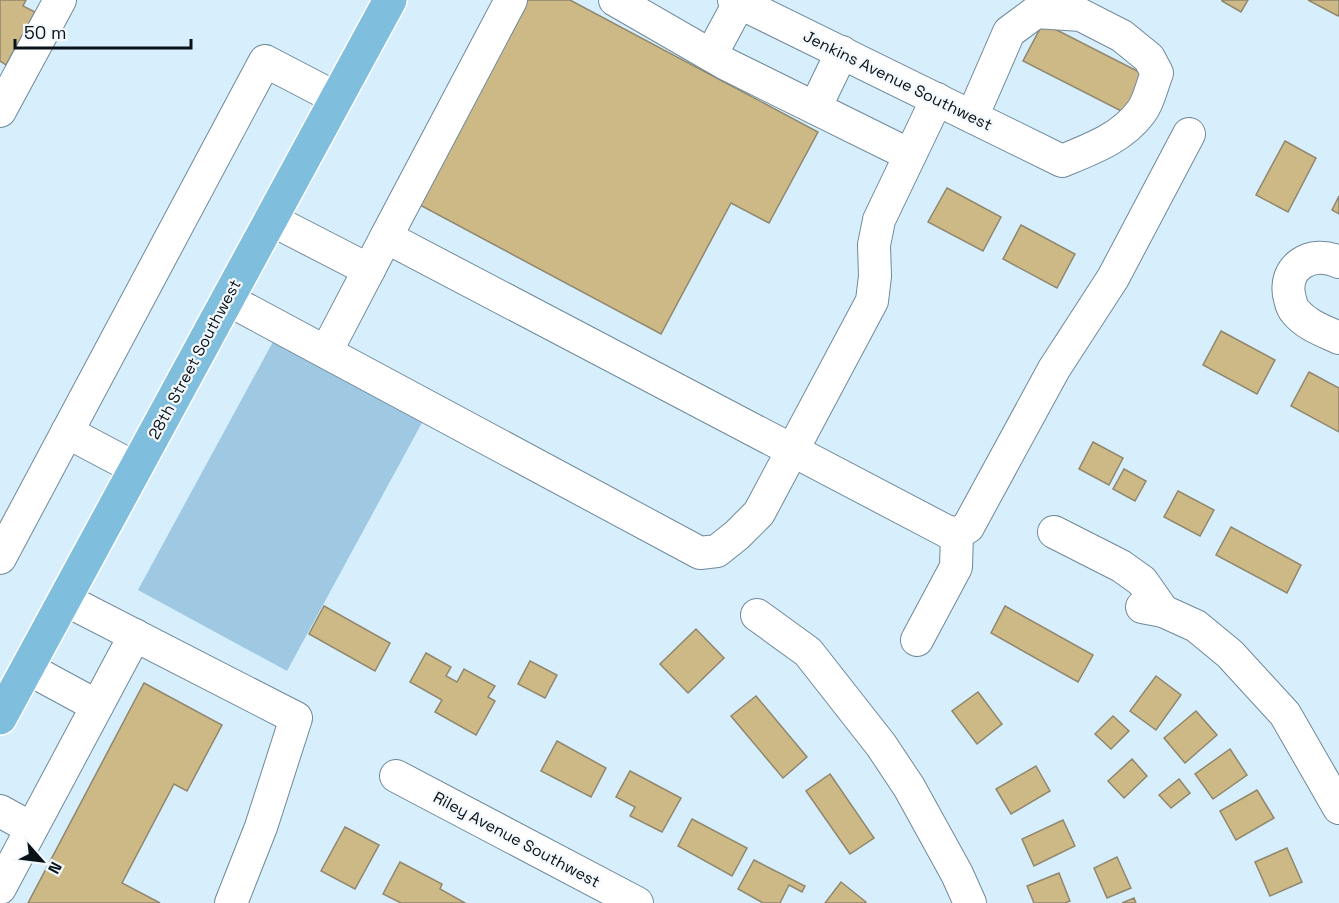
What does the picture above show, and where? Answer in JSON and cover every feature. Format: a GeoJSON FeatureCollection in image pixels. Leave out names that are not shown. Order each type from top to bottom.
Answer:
{"type":"FeatureCollection","features":[{"type":"Feature","properties":{"kind":"main road","name":"28th Street Southwest"},"geometry":{"type":"LineString","coordinates":[[0,718],[390,0]]}},
{"type":"Feature","properties":{"kind":"street"},"geometry":{"type":"LineString","coordinates":[[0,111],[60,0]]}},
{"type":"Feature","properties":{"kind":"street"},"geometry":{"type":"LineString","coordinates":[[326,352],[512,0]]}},
{"type":"Feature","properties":{"kind":"street"},"geometry":{"type":"LineString","coordinates":[[615,0],[711,55],[910,155]]}},
{"type":"Feature","properties":{"kind":"street"},"geometry":{"type":"LineString","coordinates":[[711,55],[736,1]]}},
{"type":"Feature","properties":{"kind":"street","name":"Jenkins Avenue Southwest"},"geometry":{"type":"LineString","coordinates":[[736,1],[842,52],[972,117],[1062,161],[1108,141],[1126,128],[1143,111],[1157,73],[1149,58],[1122,36],[1081,15],[1036,12],[1010,33],[972,117]]}},
{"type":"Feature","properties":{"kind":"street"},"geometry":{"type":"LineString","coordinates":[[815,108],[842,52]]}},
{"type":"Feature","properties":{"kind":"street"},"geometry":{"type":"LineString","coordinates":[[0,558],[265,61],[336,98]]}},
{"type":"Feature","properties":{"kind":"street"},"geometry":{"type":"LineString","coordinates":[[227,299],[700,553],[717,551],[759,513],[872,301],[875,276],[874,245],[879,220],[937,99]]}},
{"type":"Feature","properties":{"kind":"street"},"geometry":{"type":"LineString","coordinates":[[957,534],[968,527],[1054,369],[1113,278],[1190,134]]}},
{"type":"Feature","properties":{"kind":"street"},"geometry":{"type":"LineString","coordinates":[[270,219],[369,270]]}},
{"type":"Feature","properties":{"kind":"street"},"geometry":{"type":"LineString","coordinates":[[387,237],[936,526],[957,534]]}},
{"type":"Feature","properties":{"kind":"street"},"geometry":{"type":"LineString","coordinates":[[1339,262],[1331,258],[1316,258],[1302,262],[1291,274],[1288,292],[1293,310],[1309,323],[1339,338]]}},
{"type":"Feature","properties":{"kind":"street"},"geometry":{"type":"LineString","coordinates":[[67,432],[135,468]]}},
{"type":"Feature","properties":{"kind":"street"},"geometry":{"type":"LineString","coordinates":[[1054,532],[1121,566],[1142,582],[1152,609],[1196,626],[1230,654],[1285,714],[1339,808]]}},
{"type":"Feature","properties":{"kind":"street"},"geometry":{"type":"LineString","coordinates":[[917,640],[956,567],[957,534]]}},
{"type":"Feature","properties":{"kind":"street"},"geometry":{"type":"LineString","coordinates":[[64,599],[296,718],[261,827],[231,903]]}},
{"type":"Feature","properties":{"kind":"street"},"geometry":{"type":"LineString","coordinates":[[757,615],[808,652],[881,745],[915,797],[957,874],[970,903]]}},
{"type":"Feature","properties":{"kind":"street"},"geometry":{"type":"LineString","coordinates":[[1,884],[135,635]]}},
{"type":"Feature","properties":{"kind":"street"},"geometry":{"type":"LineString","coordinates":[[27,668],[97,706]]}},
{"type":"Feature","properties":{"kind":"street","name":"Riley Avenue Southwest"},"geometry":{"type":"LineString","coordinates":[[396,776],[638,903]]}},
{"type":"Feature","properties":{"kind":"street"},"geometry":{"type":"LineString","coordinates":[[0,812],[31,828]]}},
{"type":"Feature","properties":{"kind":"shaded area"},"geometry":{"type":"Polygon","coordinates":[[[275,338],[424,419],[287,671],[138,590],[275,338]]]}},
{"type":"Feature","properties":{"kind":"building"},"geometry":{"type":"Polygon","coordinates":[[[0,0],[26,0],[23,6],[35,12],[6,65],[0,61],[0,0]]]}},
{"type":"Feature","properties":{"kind":"building"},"geometry":{"type":"Polygon","coordinates":[[[527,0],[570,0],[818,132],[769,223],[731,203],[661,334],[418,204],[527,0]]]}},
{"type":"Feature","properties":{"kind":"building"},"geometry":{"type":"Polygon","coordinates":[[[1222,0],[1248,0],[1241,12],[1222,0]]]}},
{"type":"Feature","properties":{"kind":"building"},"geometry":{"type":"Polygon","coordinates":[[[1308,0],[1339,0],[1339,14],[1338,16],[1308,0]]]}},
{"type":"Feature","properties":{"kind":"building"},"geometry":{"type":"Polygon","coordinates":[[[1043,23],[1153,79],[1133,117],[1023,61],[1043,23]]]}},
{"type":"Feature","properties":{"kind":"building"},"geometry":{"type":"Polygon","coordinates":[[[1285,141],[1316,158],[1288,212],[1256,195],[1285,141]]]}},
{"type":"Feature","properties":{"kind":"building"},"geometry":{"type":"Polygon","coordinates":[[[947,188],[1001,217],[983,251],[928,222],[947,188]]]}},
{"type":"Feature","properties":{"kind":"building"},"geometry":{"type":"Polygon","coordinates":[[[1339,196],[1339,214],[1332,210],[1339,196]]]}},
{"type":"Feature","properties":{"kind":"building"},"geometry":{"type":"Polygon","coordinates":[[[1021,225],[1075,254],[1057,288],[1003,259],[1021,225]]]}},
{"type":"Feature","properties":{"kind":"building"},"geometry":{"type":"Polygon","coordinates":[[[1221,331],[1275,360],[1257,394],[1203,365],[1221,331]]]}},
{"type":"Feature","properties":{"kind":"building"},"geometry":{"type":"Polygon","coordinates":[[[1309,372],[1339,388],[1339,432],[1291,406],[1309,372]]]}},
{"type":"Feature","properties":{"kind":"building"},"geometry":{"type":"Polygon","coordinates":[[[1093,442],[1123,458],[1109,485],[1079,469],[1093,442]]]}},
{"type":"Feature","properties":{"kind":"building"},"geometry":{"type":"Polygon","coordinates":[[[1124,469],[1146,481],[1135,501],[1113,489],[1124,469]]]}},
{"type":"Feature","properties":{"kind":"building"},"geometry":{"type":"Polygon","coordinates":[[[1178,491],[1214,510],[1200,536],[1164,517],[1178,491]]]}},
{"type":"Feature","properties":{"kind":"building"},"geometry":{"type":"Polygon","coordinates":[[[1231,527],[1301,565],[1287,593],[1216,555],[1231,527]]]}},
{"type":"Feature","properties":{"kind":"building"},"geometry":{"type":"Polygon","coordinates":[[[324,606],[390,643],[375,671],[309,634],[324,606]]]}},
{"type":"Feature","properties":{"kind":"building"},"geometry":{"type":"Polygon","coordinates":[[[1005,606],[1093,655],[1078,682],[991,633],[1005,606]]]}},
{"type":"Feature","properties":{"kind":"building"},"geometry":{"type":"Polygon","coordinates":[[[696,629],[724,658],[688,693],[660,664],[696,629]]]}},
{"type":"Feature","properties":{"kind":"building"},"geometry":{"type":"Polygon","coordinates":[[[426,653],[451,667],[446,676],[457,682],[464,669],[495,686],[488,697],[495,701],[476,735],[435,712],[442,700],[410,682],[426,653]]]}},
{"type":"Feature","properties":{"kind":"building"},"geometry":{"type":"Polygon","coordinates":[[[530,661],[557,675],[545,698],[518,684],[530,661]]]}},
{"type":"Feature","properties":{"kind":"building"},"geometry":{"type":"Polygon","coordinates":[[[1156,676],[1181,695],[1156,730],[1130,711],[1156,676]]]}},
{"type":"Feature","properties":{"kind":"building"},"geometry":{"type":"Polygon","coordinates":[[[144,683],[222,725],[187,791],[174,784],[122,883],[160,903],[28,903],[144,683]]]}},
{"type":"Feature","properties":{"kind":"building"},"geometry":{"type":"Polygon","coordinates":[[[978,692],[1002,724],[977,744],[952,711],[978,692]]]}},
{"type":"Feature","properties":{"kind":"building"},"geometry":{"type":"Polygon","coordinates":[[[756,696],[807,757],[783,778],[731,716],[756,696]]]}},
{"type":"Feature","properties":{"kind":"building"},"geometry":{"type":"Polygon","coordinates":[[[1196,711],[1217,735],[1185,763],[1164,738],[1196,711]]]}},
{"type":"Feature","properties":{"kind":"building"},"geometry":{"type":"Polygon","coordinates":[[[1113,716],[1129,731],[1111,749],[1095,734],[1113,716]]]}},
{"type":"Feature","properties":{"kind":"building"},"geometry":{"type":"Polygon","coordinates":[[[557,741],[606,768],[591,797],[541,771],[557,741]]]}},
{"type":"Feature","properties":{"kind":"building"},"geometry":{"type":"Polygon","coordinates":[[[1230,749],[1247,775],[1213,799],[1195,774],[1230,749]]]}},
{"type":"Feature","properties":{"kind":"building"},"geometry":{"type":"Polygon","coordinates":[[[1132,759],[1147,776],[1124,798],[1108,781],[1132,759]]]}},
{"type":"Feature","properties":{"kind":"building"},"geometry":{"type":"Polygon","coordinates":[[[1036,766],[1050,791],[1011,814],[996,789],[1036,766]]]}},
{"type":"Feature","properties":{"kind":"building"},"geometry":{"type":"Polygon","coordinates":[[[630,771],[681,798],[662,832],[630,816],[635,807],[616,797],[630,771]]]}},
{"type":"Feature","properties":{"kind":"building"},"geometry":{"type":"Polygon","coordinates":[[[830,774],[874,838],[850,854],[806,791],[830,774]]]}},
{"type":"Feature","properties":{"kind":"building"},"geometry":{"type":"Polygon","coordinates":[[[1179,779],[1190,793],[1171,808],[1159,795],[1179,779]]]}},
{"type":"Feature","properties":{"kind":"building"},"geometry":{"type":"Polygon","coordinates":[[[1257,790],[1274,818],[1236,840],[1220,811],[1257,790]]]}},
{"type":"Feature","properties":{"kind":"building"},"geometry":{"type":"Polygon","coordinates":[[[692,819],[747,848],[732,876],[678,846],[692,819]]]}},
{"type":"Feature","properties":{"kind":"building"},"geometry":{"type":"Polygon","coordinates":[[[1063,820],[1075,846],[1034,866],[1022,839],[1063,820]]]}},
{"type":"Feature","properties":{"kind":"building"},"geometry":{"type":"Polygon","coordinates":[[[345,827],[379,845],[355,889],[321,871],[345,827]]]}},
{"type":"Feature","properties":{"kind":"building"},"geometry":{"type":"Polygon","coordinates":[[[1287,848],[1302,882],[1270,896],[1255,862],[1287,848]]]}},
{"type":"Feature","properties":{"kind":"building"},"geometry":{"type":"Polygon","coordinates":[[[1117,857],[1131,888],[1107,898],[1094,868],[1117,857]]]}},
{"type":"Feature","properties":{"kind":"building"},"geometry":{"type":"Polygon","coordinates":[[[754,860],[805,886],[802,892],[789,885],[780,903],[763,903],[738,889],[754,860]]]}},
{"type":"Feature","properties":{"kind":"building"},"geometry":{"type":"Polygon","coordinates":[[[400,862],[442,884],[440,889],[465,903],[401,903],[383,894],[400,862]]]}},
{"type":"Feature","properties":{"kind":"building"},"geometry":{"type":"Polygon","coordinates":[[[1059,873],[1070,901],[1034,903],[1027,886],[1059,873]]]}},
{"type":"Feature","properties":{"kind":"building"},"geometry":{"type":"Polygon","coordinates":[[[841,882],[866,902],[866,903],[825,903],[841,882]]]}},
{"type":"Feature","properties":{"kind":"building"},"geometry":{"type":"Polygon","coordinates":[[[1134,898],[1136,903],[1122,903],[1134,898]]]}}]}
